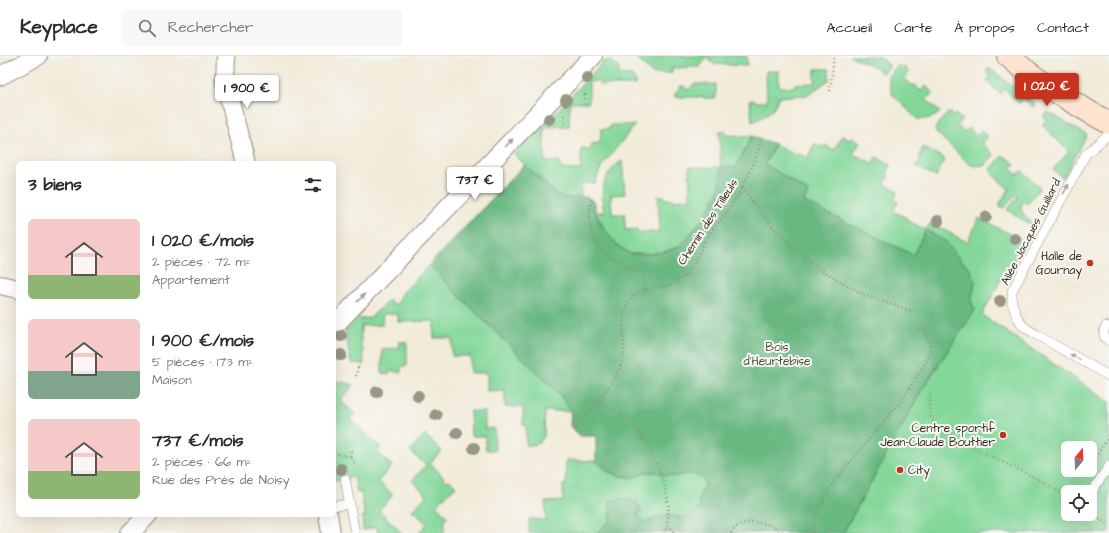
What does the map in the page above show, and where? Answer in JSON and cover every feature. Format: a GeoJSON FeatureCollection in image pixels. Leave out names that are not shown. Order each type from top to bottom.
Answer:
{"type":"FeatureCollection","features":[{"type":"Feature","properties":{"kind":"main road"},"geometry":{"type":"LineString","coordinates":[[1008,56],[1054,91],[1109,124]]}},
{"type":"Feature","properties":{"kind":"street"},"geometry":{"type":"LineString","coordinates":[[0,76],[38,56]]}},
{"type":"Feature","properties":{"kind":"street"},"geometry":{"type":"LineString","coordinates":[[226,56],[225,82],[245,161]]}},
{"type":"Feature","properties":{"kind":"street"},"geometry":{"type":"LineString","coordinates":[[336,324],[593,56]]}},
{"type":"Feature","properties":{"kind":"street"},"geometry":{"type":"LineString","coordinates":[[0,285],[16,289]]}},
{"type":"Feature","properties":{"kind":"street"},"geometry":{"type":"LineString","coordinates":[[130,533],[146,517]]}},
{"type":"Feature","properties":{"kind":"street"},"geometry":{"type":"LineString","coordinates":[[328,517],[331,533]]}},
{"type":"Feature","properties":{"kind":"lane","name":"Allée Jacques Guillard"},"geometry":{"type":"LineString","coordinates":[[1109,134],[1086,154],[1012,291],[1012,302],[1016,315],[1023,326],[1109,376]]}},
{"type":"Feature","properties":{"kind":"lane"},"geometry":{"type":"LineString","coordinates":[[1106,326],[1103,330],[1104,335],[1109,341]]}},
{"type":"Feature","properties":{"kind":"lane"},"geometry":{"type":"LineString","coordinates":[[1096,485],[1109,466]]}},
{"type":"Feature","properties":{"kind":"lane"},"geometry":{"type":"LineString","coordinates":[[345,479],[355,533]]}},
{"type":"Feature","properties":{"kind":"lane"},"geometry":{"type":"LineString","coordinates":[[336,506],[350,504]]}},
{"type":"Feature","properties":{"kind":"path"},"geometry":{"type":"LineString","coordinates":[[830,91],[834,56]]}},
{"type":"Feature","properties":{"kind":"path","name":"Chemin des Tilleuls"},"geometry":{"type":"LineString","coordinates":[[574,431],[615,377],[623,358],[624,310],[630,299],[638,292],[669,286],[682,279],[692,265],[708,236],[742,188],[757,154],[762,138]]}},
{"type":"Feature","properties":{"kind":"path"},"geometry":{"type":"LineString","coordinates":[[742,188],[774,229],[820,269],[864,295],[911,311]]}},
{"type":"Feature","properties":{"kind":"path"},"geometry":{"type":"LineString","coordinates":[[592,200],[589,208],[589,217],[594,239],[598,246],[605,253],[624,266],[642,274],[646,290]]}},
{"type":"Feature","properties":{"kind":"path"},"geometry":{"type":"LineString","coordinates":[[812,533],[815,518],[820,506],[836,479],[905,396],[925,363],[930,353],[930,342],[919,326]]}},
{"type":"Feature","properties":{"kind":"path"},"geometry":{"type":"LineString","coordinates":[[356,376],[359,364]]}},
{"type":"Feature","properties":{"kind":"path"},"geometry":{"type":"LineString","coordinates":[[931,393],[928,402],[929,412],[934,422],[951,437],[1038,479],[1061,493]]}},
{"type":"Feature","properties":{"kind":"path"},"geometry":{"type":"LineString","coordinates":[[596,403],[617,411],[636,428],[645,440],[664,482],[668,498],[668,524],[665,533]]}},
{"type":"Feature","properties":{"kind":"path"},"geometry":{"type":"LineString","coordinates":[[946,446],[951,437]]}},
{"type":"Feature","properties":{"kind":"path"},"geometry":{"type":"LineString","coordinates":[[350,451],[350,457]]}},
{"type":"Feature","properties":{"kind":"path"},"geometry":{"type":"LineString","coordinates":[[336,454],[350,457],[355,463]]}},
{"type":"Feature","properties":{"kind":"path"},"geometry":{"type":"LineString","coordinates":[[1097,517],[1109,526]]}},
{"type":"Feature","properties":{"kind":"path"},"geometry":{"type":"LineString","coordinates":[[731,533],[733,529],[747,522],[755,522],[769,524],[784,533]]}},
{"type":"Feature","properties":{"kind":"path"},"geometry":{"type":"LineString","coordinates":[[668,524],[675,533]]}},
{"type":"Feature","properties":{"kind":"green space"},"geometry":{"type":"Polygon","coordinates":[[[635,56],[747,56],[747,66],[714,64],[707,58],[699,67],[672,68],[672,73],[652,74],[635,56]]]}},
{"type":"Feature","properties":{"kind":"green space"},"geometry":{"type":"Polygon","coordinates":[[[850,56],[879,56],[890,66],[883,73],[881,73],[877,68],[850,56]]]}},
{"type":"Feature","properties":{"kind":"green space"},"geometry":{"type":"Polygon","coordinates":[[[604,61],[612,61],[619,68],[619,75],[632,76],[635,81],[635,85],[600,85],[599,81],[589,82],[589,102],[570,102],[569,126],[544,127],[545,162],[560,161],[561,169],[581,170],[581,148],[591,149],[591,144],[600,143],[601,129],[610,129],[610,125],[635,125],[601,167],[595,183],[581,184],[581,197],[565,198],[556,194],[514,154],[542,125],[543,126],[604,61]]]}},
{"type":"Feature","properties":{"kind":"green space"},"geometry":{"type":"Polygon","coordinates":[[[898,65],[902,69],[904,67],[910,73],[905,78],[912,86],[914,84],[921,91],[926,86],[933,93],[926,99],[940,112],[930,118],[917,119],[892,94],[888,76],[898,65]]]}},
{"type":"Feature","properties":{"kind":"green space"},"geometry":{"type":"Polygon","coordinates":[[[989,68],[1036,104],[1033,107],[1024,99],[1019,104],[1005,89],[1000,94],[987,81],[991,76],[986,72],[989,68]]]}},
{"type":"Feature","properties":{"kind":"green space"},"geometry":{"type":"Polygon","coordinates":[[[815,69],[829,69],[829,80],[807,95],[778,97],[772,110],[752,122],[750,100],[767,102],[766,71],[779,71],[779,87],[795,87],[795,84],[815,83],[815,69]]]}},
{"type":"Feature","properties":{"kind":"green space"},"geometry":{"type":"Polygon","coordinates":[[[694,84],[716,84],[716,98],[674,96],[682,85],[688,90],[694,84]]]}},
{"type":"Feature","properties":{"kind":"green space"},"geometry":{"type":"Polygon","coordinates":[[[949,112],[953,116],[955,114],[962,120],[957,125],[964,132],[969,128],[976,135],[981,130],[988,137],[982,143],[994,155],[985,165],[974,166],[969,164],[935,131],[937,125],[949,112]]]}},
{"type":"Feature","properties":{"kind":"green space"},"geometry":{"type":"Polygon","coordinates":[[[1048,112],[1087,135],[1063,178],[1053,169],[1069,152],[1042,125],[1046,120],[1043,117],[1048,112]]]}},
{"type":"Feature","properties":{"kind":"green space"},"geometry":{"type":"Polygon","coordinates":[[[719,132],[726,132],[726,135],[752,136],[736,167],[721,167],[719,132]]]}},
{"type":"Feature","properties":{"kind":"green space","name":"Bois d'Heurtebise"},"geometry":{"type":"Polygon","coordinates":[[[752,136],[775,144],[765,164],[808,192],[804,202],[913,255],[926,230],[946,242],[961,261],[969,267],[975,282],[971,302],[975,310],[923,388],[843,533],[596,533],[611,520],[610,501],[624,498],[628,498],[637,505],[641,510],[638,517],[644,522],[661,515],[682,518],[690,516],[699,509],[700,496],[705,485],[703,478],[698,475],[687,474],[675,476],[664,475],[656,472],[645,472],[635,478],[620,476],[609,472],[596,461],[596,436],[580,436],[570,426],[571,411],[560,395],[429,265],[525,164],[556,194],[565,198],[587,197],[592,200],[595,205],[595,212],[607,233],[617,245],[631,254],[664,252],[680,246],[706,215],[719,191],[721,167],[736,167],[752,136]]]}},
{"type":"Feature","properties":{"kind":"green space"},"geometry":{"type":"Polygon","coordinates":[[[842,136],[850,140],[852,137],[860,142],[853,154],[872,163],[876,157],[891,165],[887,174],[889,176],[885,184],[898,191],[894,200],[898,202],[893,211],[907,218],[906,220],[926,230],[913,255],[804,202],[808,192],[765,164],[775,144],[797,155],[798,153],[807,158],[815,143],[823,148],[825,145],[834,150],[842,136]]]}},
{"type":"Feature","properties":{"kind":"green space"},"geometry":{"type":"Polygon","coordinates":[[[923,147],[945,159],[936,177],[916,166],[921,157],[919,156],[923,147]]]}},
{"type":"Feature","properties":{"kind":"green space"},"geometry":{"type":"Polygon","coordinates":[[[1003,155],[1015,164],[1011,168],[1017,175],[1022,171],[1040,188],[1027,204],[1024,201],[1021,206],[1021,210],[1033,226],[1007,210],[1018,197],[1016,195],[1004,208],[1000,206],[1000,203],[1009,189],[992,174],[991,169],[1003,155]]]}},
{"type":"Feature","properties":{"kind":"green space"},"geometry":{"type":"Polygon","coordinates":[[[622,161],[625,194],[611,195],[612,214],[625,214],[625,230],[637,229],[637,232],[658,232],[658,229],[660,229],[658,196],[664,196],[665,199],[674,200],[690,199],[689,167],[721,167],[719,191],[706,215],[680,247],[664,252],[631,254],[617,245],[607,233],[595,212],[604,212],[602,195],[605,181],[612,169],[622,161]]]}},
{"type":"Feature","properties":{"kind":"green space","name":"Centre sportif Jean-Claude Bouttier"},"geometry":{"type":"Polygon","coordinates":[[[979,218],[1025,242],[1004,280],[1001,279],[982,315],[1109,402],[1109,533],[843,533],[923,388],[975,310],[971,302],[975,282],[969,267],[961,261],[946,242],[926,230],[930,223],[967,242],[979,218]]]}},
{"type":"Feature","properties":{"kind":"green space"},"geometry":{"type":"Polygon","coordinates":[[[429,265],[560,395],[571,411],[545,411],[544,437],[539,443],[526,446],[526,425],[523,425],[523,407],[505,407],[505,390],[487,391],[487,373],[470,373],[470,356],[452,356],[452,338],[434,338],[434,321],[398,322],[398,314],[383,314],[382,325],[361,326],[361,349],[363,349],[364,364],[351,363],[345,331],[357,319],[370,318],[389,300],[391,304],[398,304],[399,297],[429,265]]]}},
{"type":"Feature","properties":{"kind":"green space"},"geometry":{"type":"Polygon","coordinates":[[[399,342],[407,342],[407,366],[401,366],[401,373],[390,371],[389,375],[382,373],[382,349],[399,348],[399,342]]]}},
{"type":"Feature","properties":{"kind":"green space"},"geometry":{"type":"Polygon","coordinates":[[[336,380],[354,385],[340,400],[355,414],[350,419],[381,448],[377,452],[392,466],[378,481],[393,495],[379,510],[402,533],[378,533],[377,527],[363,530],[362,517],[366,515],[363,507],[362,492],[357,493],[354,477],[336,481],[336,380]]]}},
{"type":"Feature","properties":{"kind":"green space"},"geometry":{"type":"Polygon","coordinates":[[[470,411],[485,412],[485,429],[494,428],[495,450],[486,450],[485,436],[471,436],[470,411]]]}},
{"type":"Feature","properties":{"kind":"green space"},"geometry":{"type":"Polygon","coordinates":[[[425,435],[442,451],[430,463],[447,481],[449,480],[456,486],[436,505],[448,517],[445,520],[444,533],[419,533],[427,524],[412,510],[427,495],[412,481],[426,465],[410,451],[425,435]]]}},
{"type":"Feature","properties":{"kind":"green space"},"geometry":{"type":"Polygon","coordinates":[[[566,460],[596,461],[609,472],[620,476],[635,478],[645,472],[656,472],[664,475],[675,476],[687,474],[698,475],[703,478],[705,485],[700,496],[699,509],[683,518],[665,516],[656,517],[644,522],[638,517],[641,509],[636,501],[596,533],[529,533],[529,519],[546,520],[545,502],[563,501],[563,485],[566,484],[566,460]]]}},
{"type":"Feature","properties":{"kind":"place","name":"Halle de Gournay"},"geometry":{"type":"Point","coordinates":[1090,263]}},
{"type":"Feature","properties":{"kind":"place","name":"Centre sportif Jean-Claude Bouttier"},"geometry":{"type":"Point","coordinates":[1003,435]}},
{"type":"Feature","properties":{"kind":"place","name":"City"},"geometry":{"type":"Point","coordinates":[900,470]}}]}
